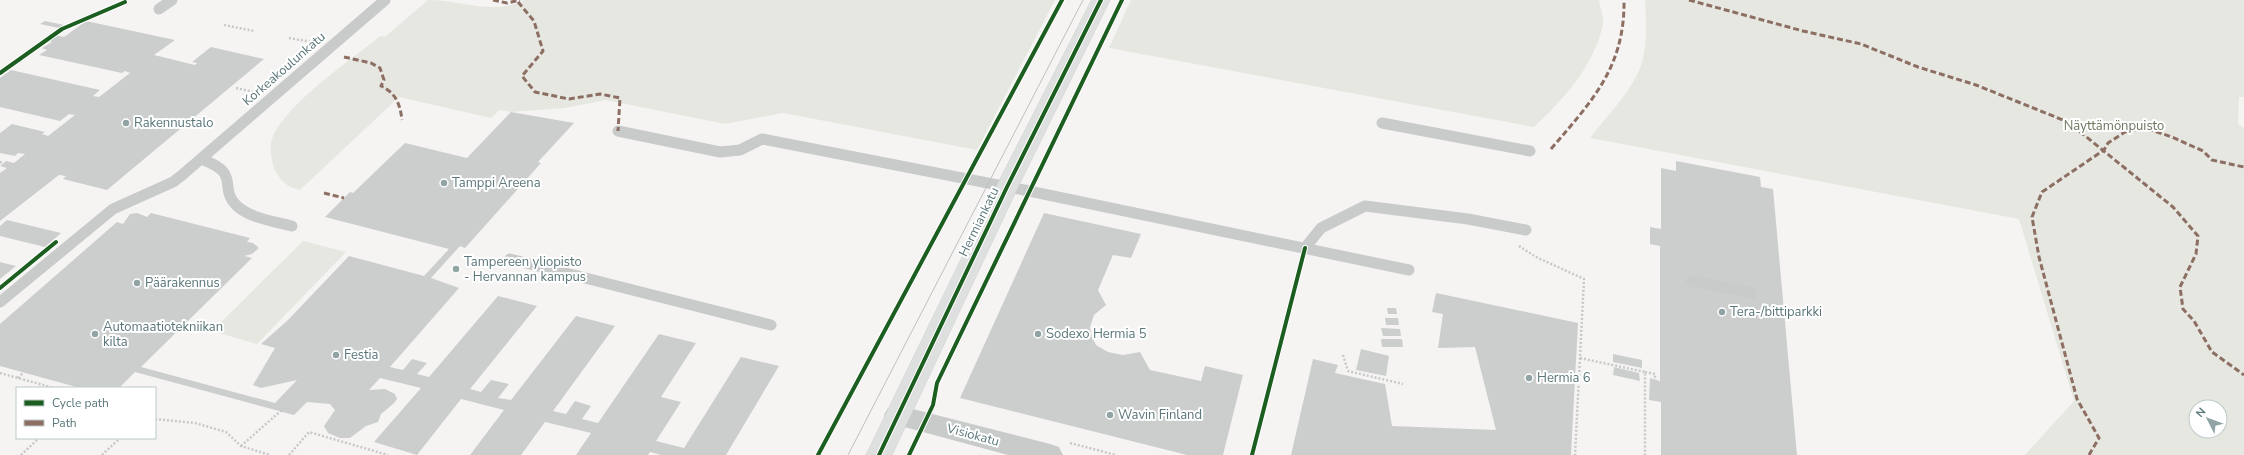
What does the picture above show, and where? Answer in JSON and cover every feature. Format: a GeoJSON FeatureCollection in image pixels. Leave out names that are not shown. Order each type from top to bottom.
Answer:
{"type":"FeatureCollection","features":[{"type":"Feature","properties":{"kind":"street","name":"Hermiankatu"},"geometry":{"type":"LineString","coordinates":[[879,455],[1007,187],[1101,0]]}},
{"type":"Feature","properties":{"kind":"street","name":"Visiokatu"},"geometry":{"type":"LineString","coordinates":[[897,416],[1050,455]]}},
{"type":"Feature","properties":{"kind":"lane"},"geometry":{"type":"LineString","coordinates":[[159,9],[172,0]]}},
{"type":"Feature","properties":{"kind":"lane","name":"Korkeakoulunkatu"},"geometry":{"type":"LineString","coordinates":[[0,302],[112,209],[172,182],[201,159],[385,0]]}},
{"type":"Feature","properties":{"kind":"lane"},"geometry":{"type":"LineString","coordinates":[[1382,123],[1530,151]]}},
{"type":"Feature","properties":{"kind":"lane"},"geometry":{"type":"LineString","coordinates":[[618,131],[720,152],[740,150],[762,139],[1007,187],[1409,270]]}},
{"type":"Feature","properties":{"kind":"lane"},"geometry":{"type":"LineString","coordinates":[[201,159],[220,165],[224,169],[232,200],[237,206],[253,215],[292,226]]}},
{"type":"Feature","properties":{"kind":"lane"},"geometry":{"type":"LineString","coordinates":[[1305,248],[1321,228],[1365,206],[1468,219],[1526,230]]}},
{"type":"Feature","properties":{"kind":"lane"},"geometry":{"type":"LineString","coordinates":[[510,259],[771,325]]}},
{"type":"Feature","properties":{"kind":"lane"},"geometry":{"type":"LineString","coordinates":[[1691,281],[1752,293]]}},
{"type":"Feature","properties":{"kind":"path"},"geometry":{"type":"LineString","coordinates":[[224,25],[254,31]]}},
{"type":"Feature","properties":{"kind":"path"},"geometry":{"type":"LineString","coordinates":[[289,38],[312,42]]}},
{"type":"Feature","properties":{"kind":"path"},"geometry":{"type":"LineString","coordinates":[[236,88],[258,93]]}},
{"type":"Feature","properties":{"kind":"path"},"geometry":{"type":"LineString","coordinates":[[192,124],[215,129]]}},
{"type":"Feature","properties":{"kind":"path"},"geometry":{"type":"LineString","coordinates":[[1500,226],[1520,247],[1584,280],[1575,455]]}},
{"type":"Feature","properties":{"kind":"path"},"geometry":{"type":"LineString","coordinates":[[1343,355],[1348,371],[1403,384]]}},
{"type":"Feature","properties":{"kind":"path"},"geometry":{"type":"LineString","coordinates":[[1580,358],[1655,374],[1655,380]]}},
{"type":"Feature","properties":{"kind":"path"},"geometry":{"type":"LineString","coordinates":[[1645,455],[1646,372]]}},
{"type":"Feature","properties":{"kind":"path"},"geometry":{"type":"LineString","coordinates":[[0,373],[50,387]]}},
{"type":"Feature","properties":{"kind":"path"},"geometry":{"type":"LineString","coordinates":[[18,378],[23,373]]}},
{"type":"Feature","properties":{"kind":"path"},"geometry":{"type":"LineString","coordinates":[[241,446],[284,408]]}},
{"type":"Feature","properties":{"kind":"path"},"geometry":{"type":"LineString","coordinates":[[156,419],[195,423],[226,432],[241,446],[270,455]]}},
{"type":"Feature","properties":{"kind":"path"},"geometry":{"type":"LineString","coordinates":[[289,455],[309,432],[388,455]]}},
{"type":"Feature","properties":{"kind":"path"},"geometry":{"type":"LineString","coordinates":[[21,455],[38,439]]}},
{"type":"Feature","properties":{"kind":"path"},"geometry":{"type":"LineString","coordinates":[[102,455],[119,439]]}},
{"type":"Feature","properties":{"kind":"green space"},"geometry":{"type":"Polygon","coordinates":[[[428,0],[477,6],[502,7],[513,5],[524,0],[1055,0],[977,150],[783,113],[725,124],[606,100],[564,108],[511,112],[499,110],[491,118],[399,97],[300,190],[284,183],[279,177],[273,164],[271,142],[279,126],[290,112],[336,70],[380,36],[385,37],[428,0]]]}},
{"type":"Feature","properties":{"kind":"green space"},"geometry":{"type":"Polygon","coordinates":[[[1131,0],[1599,0],[1603,24],[1593,54],[1576,81],[1556,105],[1534,127],[1109,48],[1131,0]]]}},
{"type":"Feature","properties":{"kind":"green space","name":"Näyttämönpuisto"},"geometry":{"type":"Polygon","coordinates":[[[1645,0],[2244,0],[2244,97],[2239,97],[2238,124],[2244,128],[2244,455],[2025,455],[2074,401],[2019,219],[1590,138],[1632,85],[1641,65],[1645,49],[1645,0]]]}},
{"type":"Feature","properties":{"kind":"green space"},"geometry":{"type":"Polygon","coordinates":[[[303,241],[346,252],[257,344],[212,331],[303,241]]]}},
{"type":"Feature","properties":{"kind":"building"},"geometry":{"type":"Polygon","coordinates":[[[45,21],[64,25],[59,28],[40,24],[45,21]]]}},
{"type":"Feature","properties":{"kind":"building","name":"Rakennustalo"},"geometry":{"type":"Polygon","coordinates":[[[86,21],[175,40],[154,55],[195,65],[197,63],[192,62],[211,47],[264,59],[107,190],[63,179],[66,176],[59,175],[0,221],[0,173],[7,168],[0,166],[6,161],[14,163],[25,154],[18,153],[15,156],[0,153],[0,133],[12,124],[45,132],[42,134],[48,136],[75,115],[69,114],[60,121],[0,107],[0,78],[11,70],[100,90],[93,96],[99,97],[130,73],[125,71],[122,73],[39,55],[47,50],[42,48],[52,42],[48,41],[55,35],[64,37],[86,21]]]}},
{"type":"Feature","properties":{"kind":"building"},"geometry":{"type":"Polygon","coordinates":[[[511,112],[574,123],[538,162],[541,163],[465,248],[460,246],[431,278],[459,288],[390,367],[403,370],[412,359],[427,363],[417,374],[429,377],[498,296],[537,306],[470,389],[481,392],[491,380],[509,384],[498,398],[511,400],[576,316],[615,326],[553,411],[566,414],[575,401],[591,406],[582,419],[598,423],[659,334],[696,343],[661,397],[681,402],[656,441],[684,448],[741,357],[779,366],[726,455],[661,455],[650,452],[648,455],[576,455],[591,433],[545,422],[521,455],[470,455],[504,410],[461,399],[417,455],[374,442],[421,388],[380,378],[369,390],[385,389],[395,394],[397,399],[381,414],[378,422],[366,426],[350,438],[340,438],[328,433],[324,426],[335,410],[330,404],[307,402],[294,415],[135,372],[120,387],[76,387],[0,366],[0,324],[117,222],[123,224],[130,214],[137,213],[147,217],[151,213],[250,238],[247,242],[253,243],[259,248],[252,254],[244,256],[252,258],[141,367],[275,403],[297,380],[261,388],[253,385],[275,348],[261,344],[288,320],[349,256],[424,276],[449,249],[325,217],[350,192],[353,193],[405,143],[467,158],[511,112]]]}},
{"type":"Feature","properties":{"kind":"building","name":"Tera-/bittiparkki"},"geometry":{"type":"Polygon","coordinates":[[[1676,161],[1760,177],[1761,187],[1773,189],[1797,455],[1661,455],[1661,402],[1649,400],[1650,378],[1660,381],[1660,246],[1650,244],[1650,227],[1661,229],[1661,168],[1676,171],[1676,161]]]}},
{"type":"Feature","properties":{"kind":"building"},"geometry":{"type":"Polygon","coordinates":[[[1044,213],[1141,234],[1131,258],[1113,255],[1098,290],[1106,305],[1094,315],[1090,327],[1092,337],[1096,345],[1108,352],[1123,355],[1140,352],[1150,370],[1201,381],[1205,366],[1243,375],[1223,455],[1187,455],[960,398],[1044,213]]]}},
{"type":"Feature","properties":{"kind":"building"},"geometry":{"type":"Polygon","coordinates":[[[7,220],[61,233],[45,247],[0,236],[0,226],[7,220]]]}},
{"type":"Feature","properties":{"kind":"building"},"geometry":{"type":"Polygon","coordinates":[[[0,262],[16,266],[0,279],[0,262]]]}},
{"type":"Feature","properties":{"kind":"building","name":"Hermia 6"},"geometry":{"type":"Polygon","coordinates":[[[1436,293],[1578,323],[1571,455],[1291,455],[1313,359],[1338,365],[1335,373],[1385,384],[1392,426],[1496,430],[1475,347],[1438,348],[1443,314],[1432,312],[1436,293]]]}},
{"type":"Feature","properties":{"kind":"building"},"geometry":{"type":"Polygon","coordinates":[[[1387,308],[1396,308],[1397,314],[1388,314],[1387,308]]]}},
{"type":"Feature","properties":{"kind":"building"},"geometry":{"type":"Polygon","coordinates":[[[1385,318],[1398,318],[1399,325],[1386,325],[1385,318]]]}},
{"type":"Feature","properties":{"kind":"building"},"geometry":{"type":"Polygon","coordinates":[[[1381,328],[1400,329],[1401,336],[1383,336],[1381,328]]]}},
{"type":"Feature","properties":{"kind":"building"},"geometry":{"type":"Polygon","coordinates":[[[1381,339],[1402,339],[1403,347],[1382,347],[1381,339]]]}},
{"type":"Feature","properties":{"kind":"building"},"geometry":{"type":"Polygon","coordinates":[[[1361,349],[1389,356],[1386,376],[1356,370],[1361,349]]]}},
{"type":"Feature","properties":{"kind":"building"},"geometry":{"type":"Polygon","coordinates":[[[1613,354],[1642,360],[1642,368],[1613,362],[1613,354]]]}},
{"type":"Feature","properties":{"kind":"building"},"geometry":{"type":"Polygon","coordinates":[[[1614,367],[1639,373],[1640,381],[1613,375],[1614,367]]]}},
{"type":"Feature","properties":{"kind":"tram line"},"geometry":{"type":"LineString","coordinates":[[848,455],[1083,0]]}},
{"type":"Feature","properties":{"kind":"marked path"},"geometry":{"type":"LineString","coordinates":[[493,0],[507,3],[520,0]]}},
{"type":"Feature","properties":{"kind":"marked path"},"geometry":{"type":"LineString","coordinates":[[1551,149],[1592,99],[1614,63],[1621,43],[1624,22],[1624,0]]}},
{"type":"Feature","properties":{"kind":"marked path"},"geometry":{"type":"LineString","coordinates":[[1689,0],[1803,31],[1861,44],[1918,67],[1976,85],[2068,122],[2173,207],[2198,236],[2196,254],[2180,287],[2183,309],[2194,321],[2212,352],[2244,375]]}},
{"type":"Feature","properties":{"kind":"marked path"},"geometry":{"type":"LineString","coordinates":[[518,2],[534,21],[543,51],[522,76],[535,92],[569,99],[600,94],[620,98],[618,131]]}},
{"type":"Feature","properties":{"kind":"marked path"},"geometry":{"type":"LineString","coordinates":[[344,57],[371,63],[380,68],[384,80],[381,86],[395,95],[399,104],[402,120]]}},
{"type":"Feature","properties":{"kind":"marked path"},"geometry":{"type":"LineString","coordinates":[[2089,455],[2099,438],[2077,399],[2039,257],[2032,217],[2042,192],[2104,150],[2108,143],[2125,132],[2145,128],[2172,137],[2203,151],[2212,160],[2244,167]]}},
{"type":"Feature","properties":{"kind":"marked path"},"geometry":{"type":"LineString","coordinates":[[324,193],[344,198]]}},
{"type":"Feature","properties":{"kind":"cycle path"},"geometry":{"type":"LineString","coordinates":[[818,455],[1062,0]]}},
{"type":"Feature","properties":{"kind":"cycle path"},"geometry":{"type":"LineString","coordinates":[[879,455],[1007,187],[1101,0]]}},
{"type":"Feature","properties":{"kind":"cycle path"},"geometry":{"type":"LineString","coordinates":[[909,455],[933,405],[937,383],[1122,0]]}},
{"type":"Feature","properties":{"kind":"cycle path"},"geometry":{"type":"LineString","coordinates":[[0,73],[62,29],[125,2]]}},
{"type":"Feature","properties":{"kind":"cycle path"},"geometry":{"type":"LineString","coordinates":[[0,288],[56,242]]}},
{"type":"Feature","properties":{"kind":"cycle path"},"geometry":{"type":"LineString","coordinates":[[1252,455],[1305,248]]}},
{"type":"Feature","properties":{"kind":"place","name":"Rakennustalo"},"geometry":{"type":"Point","coordinates":[126,123]}},
{"type":"Feature","properties":{"kind":"place","name":"Tamppi Areena"},"geometry":{"type":"Point","coordinates":[444,183]}},
{"type":"Feature","properties":{"kind":"place","name":"Tampereen yliopisto - Hervannan kampus"},"geometry":{"type":"Point","coordinates":[456,269]}},
{"type":"Feature","properties":{"kind":"place","name":"Päärakennus"},"geometry":{"type":"Point","coordinates":[137,283]}},
{"type":"Feature","properties":{"kind":"place","name":"Tera-/bittiparkki"},"geometry":{"type":"Point","coordinates":[1722,312]}},
{"type":"Feature","properties":{"kind":"place","name":"Automaatiotekniikan kilta"},"geometry":{"type":"Point","coordinates":[95,334]}},
{"type":"Feature","properties":{"kind":"place","name":"Sodexo Hermia 5"},"geometry":{"type":"Point","coordinates":[1038,334]}},
{"type":"Feature","properties":{"kind":"place","name":"Festia"},"geometry":{"type":"Point","coordinates":[336,355]}},
{"type":"Feature","properties":{"kind":"place","name":"Hermia 6"},"geometry":{"type":"Point","coordinates":[1529,378]}},
{"type":"Feature","properties":{"kind":"place","name":"Wavin Finland"},"geometry":{"type":"Point","coordinates":[1110,415]}}]}
